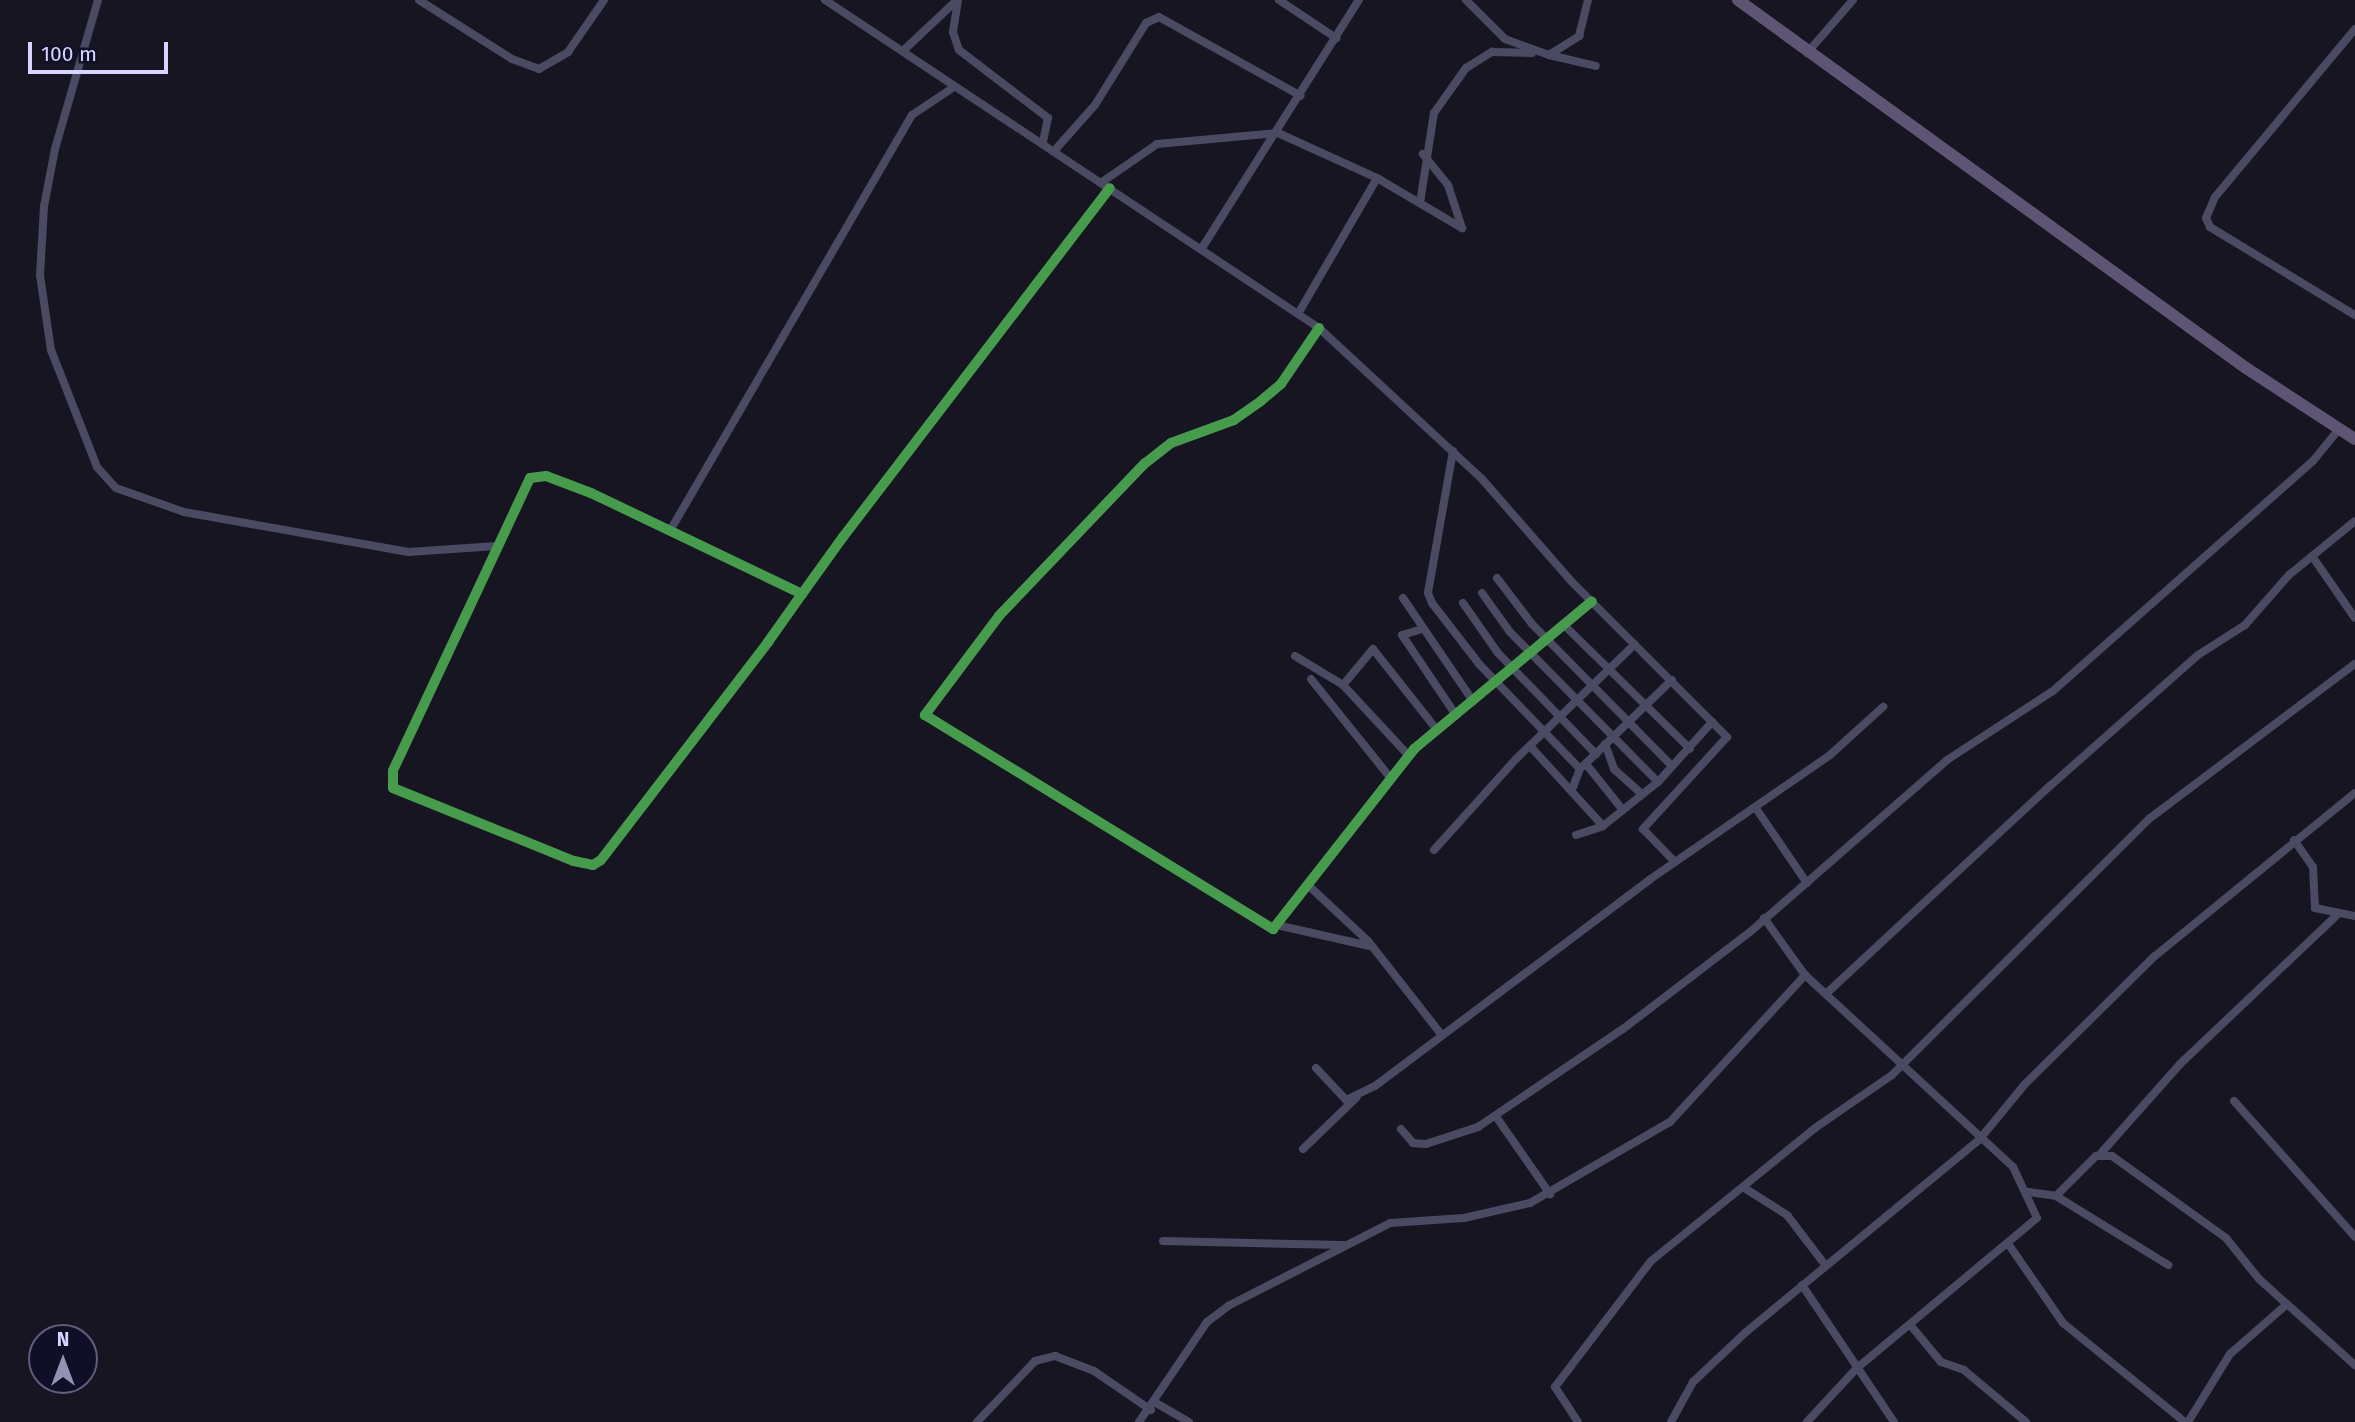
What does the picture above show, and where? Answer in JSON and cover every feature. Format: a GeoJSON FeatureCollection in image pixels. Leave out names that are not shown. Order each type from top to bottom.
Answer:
{"type":"FeatureCollection","features":[{"type":"Feature","properties":{"kind":"main road"},"geometry":{"type":"LineString","coordinates":[[1738,0],[1755,5],[1807,52],[2355,439]]}},
{"type":"Feature","properties":{"kind":"street"},"geometry":{"type":"LineString","coordinates":[[98,0],[55,149],[40,251],[51,350],[97,467],[124,493],[184,512],[408,552],[497,546]]}},
{"type":"Feature","properties":{"kind":"street"},"geometry":{"type":"LineString","coordinates":[[419,0],[512,59],[539,69],[568,52],[604,0]]}},
{"type":"Feature","properties":{"kind":"street"},"geometry":{"type":"LineString","coordinates":[[825,0],[905,49],[954,87],[1043,142],[1318,328],[1453,451],[1592,601],[1712,722],[1727,743],[1643,829],[1675,862]]}},
{"type":"Feature","properties":{"kind":"street"},"geometry":{"type":"LineString","coordinates":[[905,49],[958,0]]}},
{"type":"Feature","properties":{"kind":"street"},"geometry":{"type":"LineString","coordinates":[[958,0],[953,32],[959,50],[1048,118],[1043,142]]}},
{"type":"Feature","properties":{"kind":"street"},"geometry":{"type":"LineString","coordinates":[[1279,0],[1336,38]]}},
{"type":"Feature","properties":{"kind":"street"},"geometry":{"type":"LineString","coordinates":[[1202,248],[1278,133],[1359,0]]}},
{"type":"Feature","properties":{"kind":"street"},"geometry":{"type":"LineString","coordinates":[[1466,0],[1505,39],[1532,53]]}},
{"type":"Feature","properties":{"kind":"street"},"geometry":{"type":"LineString","coordinates":[[1549,55],[1579,36],[1588,0]]}},
{"type":"Feature","properties":{"kind":"street"},"geometry":{"type":"LineString","coordinates":[[1807,52],[1853,0]]}},
{"type":"Feature","properties":{"kind":"street"},"geometry":{"type":"LineString","coordinates":[[1055,150],[1095,104],[1146,23],[1160,17],[1301,96]]}},
{"type":"Feature","properties":{"kind":"street"},"geometry":{"type":"LineString","coordinates":[[2355,29],[2215,197],[2206,218],[2210,227],[2355,315]]}},
{"type":"Feature","properties":{"kind":"street"},"geometry":{"type":"LineString","coordinates":[[1420,203],[1423,154],[1434,113],[1466,68],[1492,52],[1549,55],[1596,66]]}},
{"type":"Feature","properties":{"kind":"street"},"geometry":{"type":"LineString","coordinates":[[671,529],[912,115],[954,87]]}},
{"type":"Feature","properties":{"kind":"street"},"geometry":{"type":"LineString","coordinates":[[1102,182],[1157,144],[1278,133],[1377,178],[1462,228],[1448,185],[1423,154]]}},
{"type":"Feature","properties":{"kind":"street"},"geometry":{"type":"LineString","coordinates":[[1298,314],[1377,178]]}},
{"type":"Feature","properties":{"kind":"street"},"geometry":{"type":"LineString","coordinates":[[802,594],[671,529],[546,477],[523,484],[393,771],[393,788],[583,864],[601,860],[1110,188]]}},
{"type":"Feature","properties":{"kind":"street"},"geometry":{"type":"LineString","coordinates":[[1318,328],[1281,384],[1261,401],[1234,420],[1171,443],[1145,463],[999,616],[925,715],[1175,864],[1265,928],[1280,926],[1370,946]]}},
{"type":"Feature","properties":{"kind":"street"},"geometry":{"type":"LineString","coordinates":[[1401,1129],[1413,1143],[1426,1144],[1497,1118],[1528,1089],[1623,1029],[1765,918],[1947,760],[2053,691],[2312,461],[2339,429]]}},
{"type":"Feature","properties":{"kind":"street"},"geometry":{"type":"LineString","coordinates":[[1453,451],[1428,593],[1456,638],[1622,809]]}},
{"type":"Feature","properties":{"kind":"street"},"geometry":{"type":"LineString","coordinates":[[1828,992],[2149,699],[2245,625],[2312,556],[2355,521]]}},
{"type":"Feature","properties":{"kind":"street"},"geometry":{"type":"LineString","coordinates":[[2312,556],[2355,618]]}},
{"type":"Feature","properties":{"kind":"street"},"geometry":{"type":"LineString","coordinates":[[1497,578],[1546,638],[1632,719],[1672,766]]}},
{"type":"Feature","properties":{"kind":"street"},"geometry":{"type":"LineString","coordinates":[[1482,593],[1532,651],[1580,697],[1658,782]]}},
{"type":"Feature","properties":{"kind":"street"},"geometry":{"type":"LineString","coordinates":[[1403,597],[1422,629],[1473,701]]}},
{"type":"Feature","properties":{"kind":"street"},"geometry":{"type":"LineString","coordinates":[[1280,926],[1389,776],[1408,755],[1592,601]]}},
{"type":"Feature","properties":{"kind":"street"},"geometry":{"type":"LineString","coordinates":[[1463,603],[1512,668],[1563,714],[1596,754]]}},
{"type":"Feature","properties":{"kind":"street"},"geometry":{"type":"LineString","coordinates":[[1563,624],[1648,703],[1690,749]]}},
{"type":"Feature","properties":{"kind":"street"},"geometry":{"type":"LineString","coordinates":[[1422,629],[1402,635],[1456,715]]}},
{"type":"Feature","properties":{"kind":"street"},"geometry":{"type":"LineString","coordinates":[[1434,850],[1530,746],[1635,644]]}},
{"type":"Feature","properties":{"kind":"street"},"geometry":{"type":"LineString","coordinates":[[1343,685],[1373,649],[1437,730]]}},
{"type":"Feature","properties":{"kind":"street"},"geometry":{"type":"LineString","coordinates":[[1295,656],[1343,685],[1408,755]]}},
{"type":"Feature","properties":{"kind":"street"},"geometry":{"type":"LineString","coordinates":[[1578,1422],[1555,1387],[1568,1363],[1651,1261],[1746,1189],[1796,1142],[1906,1062],[2149,819],[2355,664]]}},
{"type":"Feature","properties":{"kind":"street"},"geometry":{"type":"LineString","coordinates":[[1311,679],[1389,776]]}},
{"type":"Feature","properties":{"kind":"street"},"geometry":{"type":"LineString","coordinates":[[1561,776],[1583,766],[1672,680]]}},
{"type":"Feature","properties":{"kind":"street"},"geometry":{"type":"LineString","coordinates":[[1303,1149],[1356,1098],[1675,862],[1830,755],[1883,707]]}},
{"type":"Feature","properties":{"kind":"street"},"geometry":{"type":"LineString","coordinates":[[1576,835],[1603,825],[1658,782],[1712,722]]}},
{"type":"Feature","properties":{"kind":"street"},"geometry":{"type":"LineString","coordinates":[[1605,744],[1614,769],[1642,794]]}},
{"type":"Feature","properties":{"kind":"street"},"geometry":{"type":"LineString","coordinates":[[1530,746],[1573,787],[1603,825]]}},
{"type":"Feature","properties":{"kind":"street"},"geometry":{"type":"LineString","coordinates":[[1573,787],[1583,766]]}},
{"type":"Feature","properties":{"kind":"street"},"geometry":{"type":"LineString","coordinates":[[1671,1422],[1693,1382],[1802,1285],[1979,1140],[2025,1084],[2155,956],[2294,840],[2355,793]]}},
{"type":"Feature","properties":{"kind":"street"},"geometry":{"type":"LineString","coordinates":[[1755,807],[1763,827],[1807,883]]}},
{"type":"Feature","properties":{"kind":"street"},"geometry":{"type":"LineString","coordinates":[[2294,840],[2313,867],[2315,908],[2336,916],[2355,916]]}},
{"type":"Feature","properties":{"kind":"street"},"geometry":{"type":"LineString","coordinates":[[1309,886],[1370,946],[1441,1034]]}},
{"type":"Feature","properties":{"kind":"street"},"geometry":{"type":"LineString","coordinates":[[2056,1196],[2061,1184],[2102,1152],[2180,1064],[2336,916]]}},
{"type":"Feature","properties":{"kind":"street"},"geometry":{"type":"LineString","coordinates":[[1765,918],[1805,975],[1828,992],[1906,1062],[1979,1140],[2013,1167],[2029,1192],[2037,1218],[1912,1327],[1856,1370],[1807,1422]]}},
{"type":"Feature","properties":{"kind":"street"},"geometry":{"type":"LineString","coordinates":[[1139,1422],[1153,1406],[1207,1321],[1398,1221],[1464,1218],[1550,1194],[1686,1111],[1805,975]]}},
{"type":"Feature","properties":{"kind":"street"},"geometry":{"type":"LineString","coordinates":[[1316,1068],[1346,1100],[1356,1098]]}},
{"type":"Feature","properties":{"kind":"street"},"geometry":{"type":"LineString","coordinates":[[2234,1101],[2355,1237]]}},
{"type":"Feature","properties":{"kind":"street"},"geometry":{"type":"LineString","coordinates":[[1497,1118],[1550,1194]]}},
{"type":"Feature","properties":{"kind":"street"},"geometry":{"type":"LineString","coordinates":[[2102,1152],[2226,1238],[2286,1304],[2355,1365]]}},
{"type":"Feature","properties":{"kind":"street"},"geometry":{"type":"LineString","coordinates":[[1746,1189],[1787,1215],[1826,1266]]}},
{"type":"Feature","properties":{"kind":"street"},"geometry":{"type":"LineString","coordinates":[[2029,1192],[2056,1196],[2168,1265]]}},
{"type":"Feature","properties":{"kind":"street"},"geometry":{"type":"LineString","coordinates":[[1163,1241],[1350,1245]]}},
{"type":"Feature","properties":{"kind":"street"},"geometry":{"type":"LineString","coordinates":[[2009,1245],[2063,1323],[2186,1422],[2230,1354],[2286,1304]]}},
{"type":"Feature","properties":{"kind":"street"},"geometry":{"type":"LineString","coordinates":[[1802,1285],[1856,1370],[1894,1422]]}},
{"type":"Feature","properties":{"kind":"street"},"geometry":{"type":"LineString","coordinates":[[1912,1327],[1941,1362],[1964,1370],[2026,1422]]}},
{"type":"Feature","properties":{"kind":"street"},"geometry":{"type":"LineString","coordinates":[[977,1422],[1035,1361],[1055,1356],[1094,1371],[1153,1406],[1189,1422]]}},
{"type":"Feature","properties":{"kind":"cycle path"},"geometry":{"type":"LineString","coordinates":[[802,594],[591,493],[546,476],[530,478],[393,771],[393,788],[574,861],[593,865],[601,860],[768,642],[843,537],[1110,188]]}},
{"type":"Feature","properties":{"kind":"cycle path"},"geometry":{"type":"LineString","coordinates":[[1319,328],[1281,384],[1261,401],[1234,420],[1171,443],[1145,463],[999,616],[925,715],[1273,929],[1414,749],[1592,601]]}}]}
